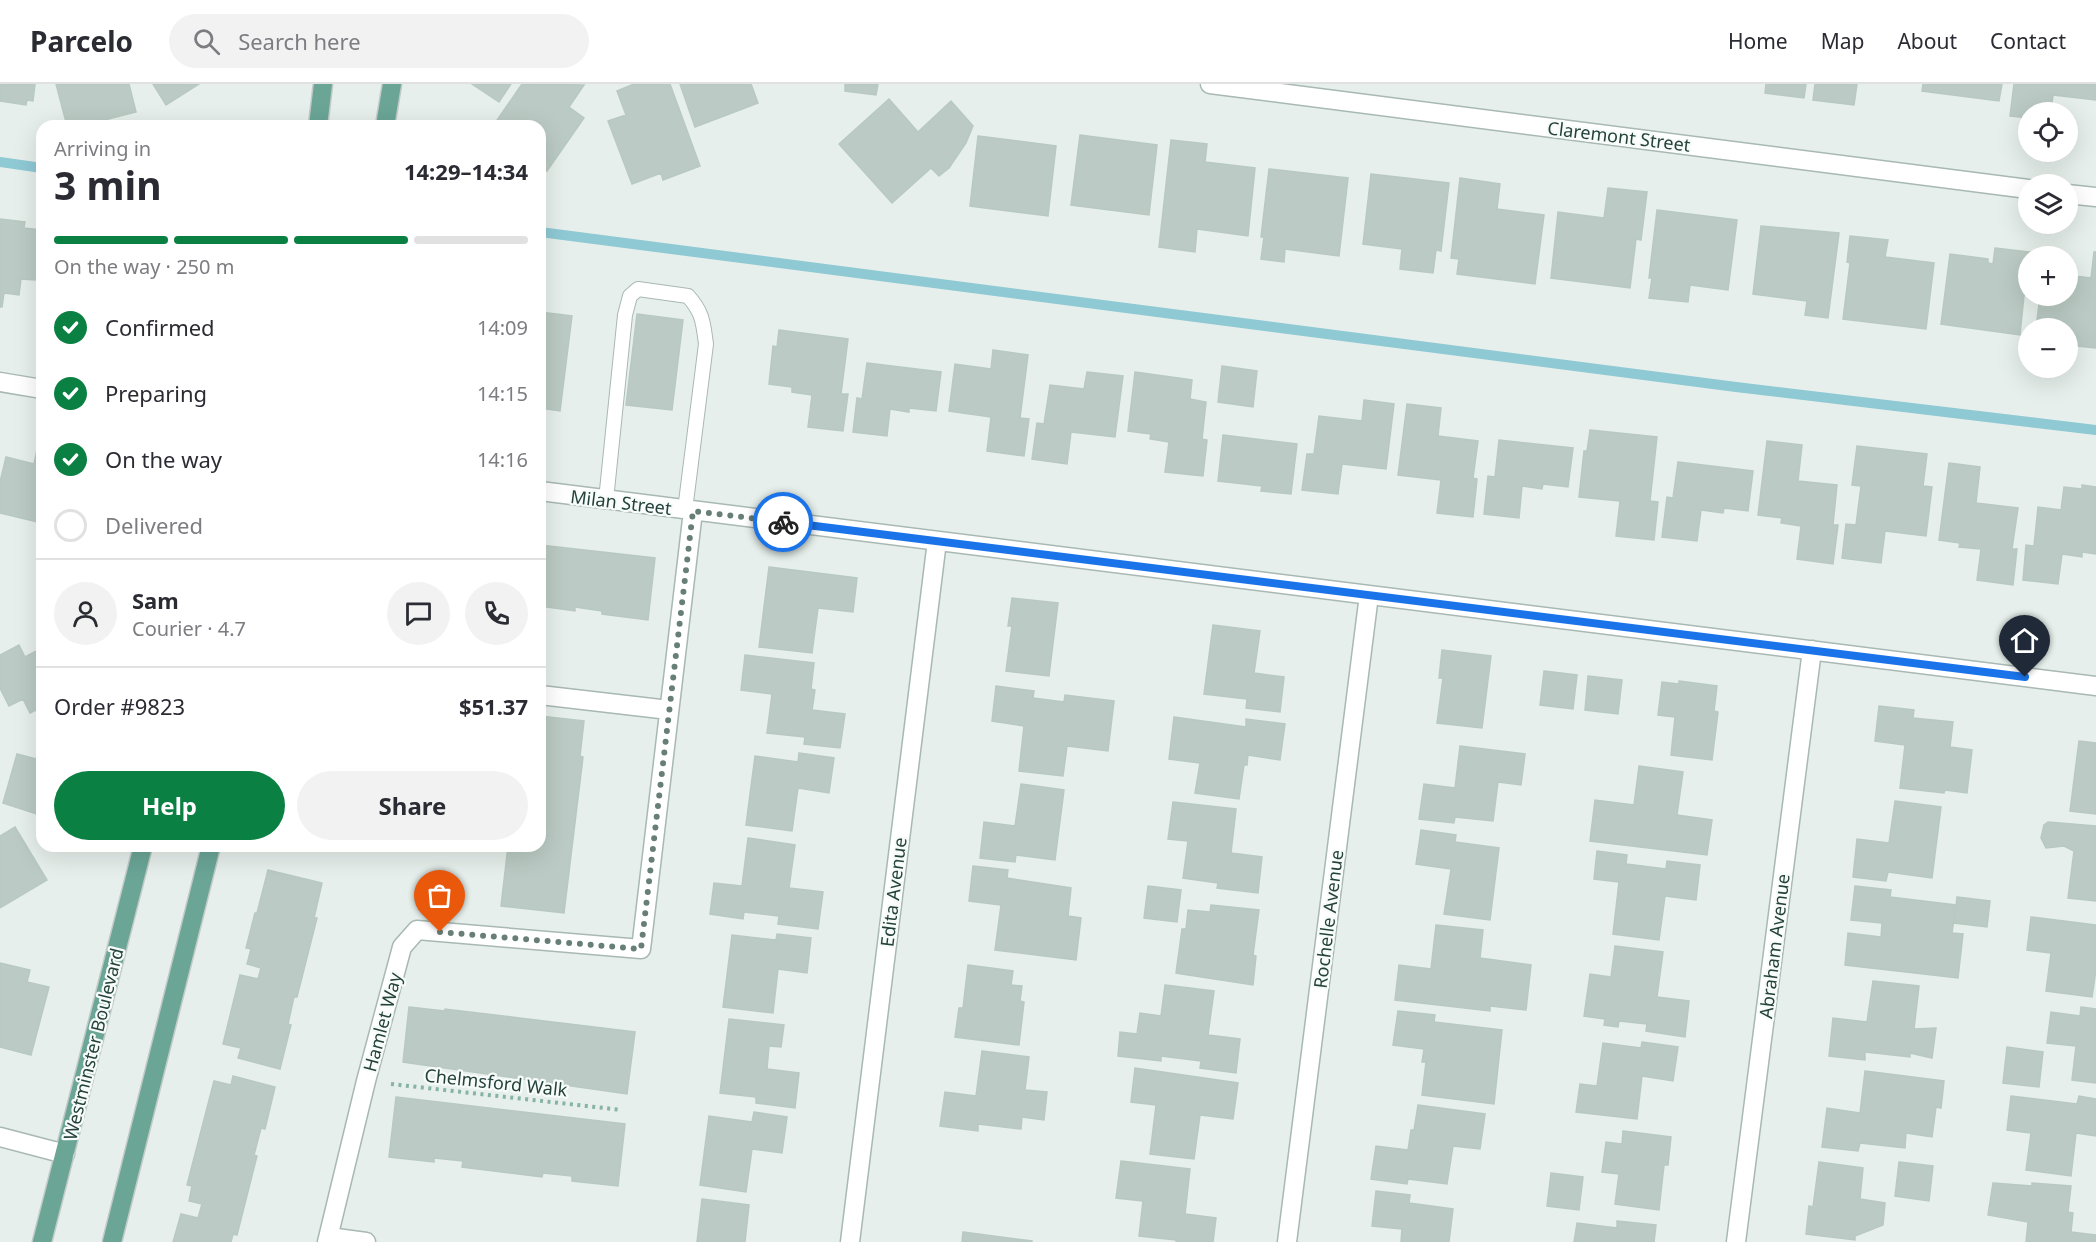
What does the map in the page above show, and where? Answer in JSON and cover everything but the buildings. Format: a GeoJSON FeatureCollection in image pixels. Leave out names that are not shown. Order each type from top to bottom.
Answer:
{"type":"FeatureCollection","features":[{"type":"Feature","properties":{"kind":"main road"},"geometry":{"type":"LineString","coordinates":[[319,120],[323,84]]}},
{"type":"Feature","properties":{"kind":"main road"},"geometry":{"type":"LineString","coordinates":[[387,120],[392,84]]}},
{"type":"Feature","properties":{"kind":"main road","name":"Westminster Boulevard"},"geometry":{"type":"LineString","coordinates":[[42,1242],[141,852]]}},
{"type":"Feature","properties":{"kind":"main road"},"geometry":{"type":"LineString","coordinates":[[112,1242],[210,852]]}},
{"type":"Feature","properties":{"kind":"street","name":"Claremont Street"},"geometry":{"type":"LineString","coordinates":[[1210,84],[2018,188]]}},
{"type":"Feature","properties":{"kind":"street"},"geometry":{"type":"LineString","coordinates":[[2078,195],[2096,197]]}},
{"type":"Feature","properties":{"kind":"street"},"geometry":{"type":"LineString","coordinates":[[0,382],[36,388]]}},
{"type":"Feature","properties":{"kind":"street","name":"Milan Street"},"geometry":{"type":"LineString","coordinates":[[546,492],[2096,686]]}},
{"type":"Feature","properties":{"kind":"street","name":"Hamlet Way"},"geometry":{"type":"LineString","coordinates":[[328,1239],[366,1081],[402,947],[417,930],[641,949],[669,710],[689,510]]}},
{"type":"Feature","properties":{"kind":"street","name":"Edita Avenue"},"geometry":{"type":"LineString","coordinates":[[850,1242],[937,541]]}},
{"type":"Feature","properties":{"kind":"street","name":"Rochelle Avenue"},"geometry":{"type":"LineString","coordinates":[[1287,1242],[1369,595]]}},
{"type":"Feature","properties":{"kind":"street","name":"Abraham Avenue"},"geometry":{"type":"LineString","coordinates":[[1736,1242],[1812,650]]}},
{"type":"Feature","properties":{"kind":"street"},"geometry":{"type":"LineString","coordinates":[[546,696],[669,710]]}},
{"type":"Feature","properties":{"kind":"street"},"geometry":{"type":"LineString","coordinates":[[0,1137],[65,1154]]}},
{"type":"Feature","properties":{"kind":"street"},"geometry":{"type":"LineString","coordinates":[[328,1239],[366,1242]]}},
{"type":"Feature","properties":{"kind":"lane"},"geometry":{"type":"LineString","coordinates":[[606,500],[625,315],[630,296],[638,289],[688,296],[699,309],[703,324],[706,344],[689,510]]}},
{"type":"Feature","properties":{"kind":"path","name":"Chelmsford Walk"},"geometry":{"type":"LineString","coordinates":[[366,1081],[622,1110]]}},
{"type":"Feature","properties":{"kind":"waterway"},"geometry":{"type":"LineString","coordinates":[[0,162],[36,167]]}},
{"type":"Feature","properties":{"kind":"waterway"},"geometry":{"type":"LineString","coordinates":[[546,233],[1736,387],[2096,430]]}},
{"type":"Feature","properties":{"kind":"way so far"},"geometry":{"type":"LineString","coordinates":[[440,932],[641,949],[693,511],[783,522]]}},
{"type":"Feature","properties":{"kind":"route"},"geometry":{"type":"LineString","coordinates":[[783,522],[2025,677]]}}]}
